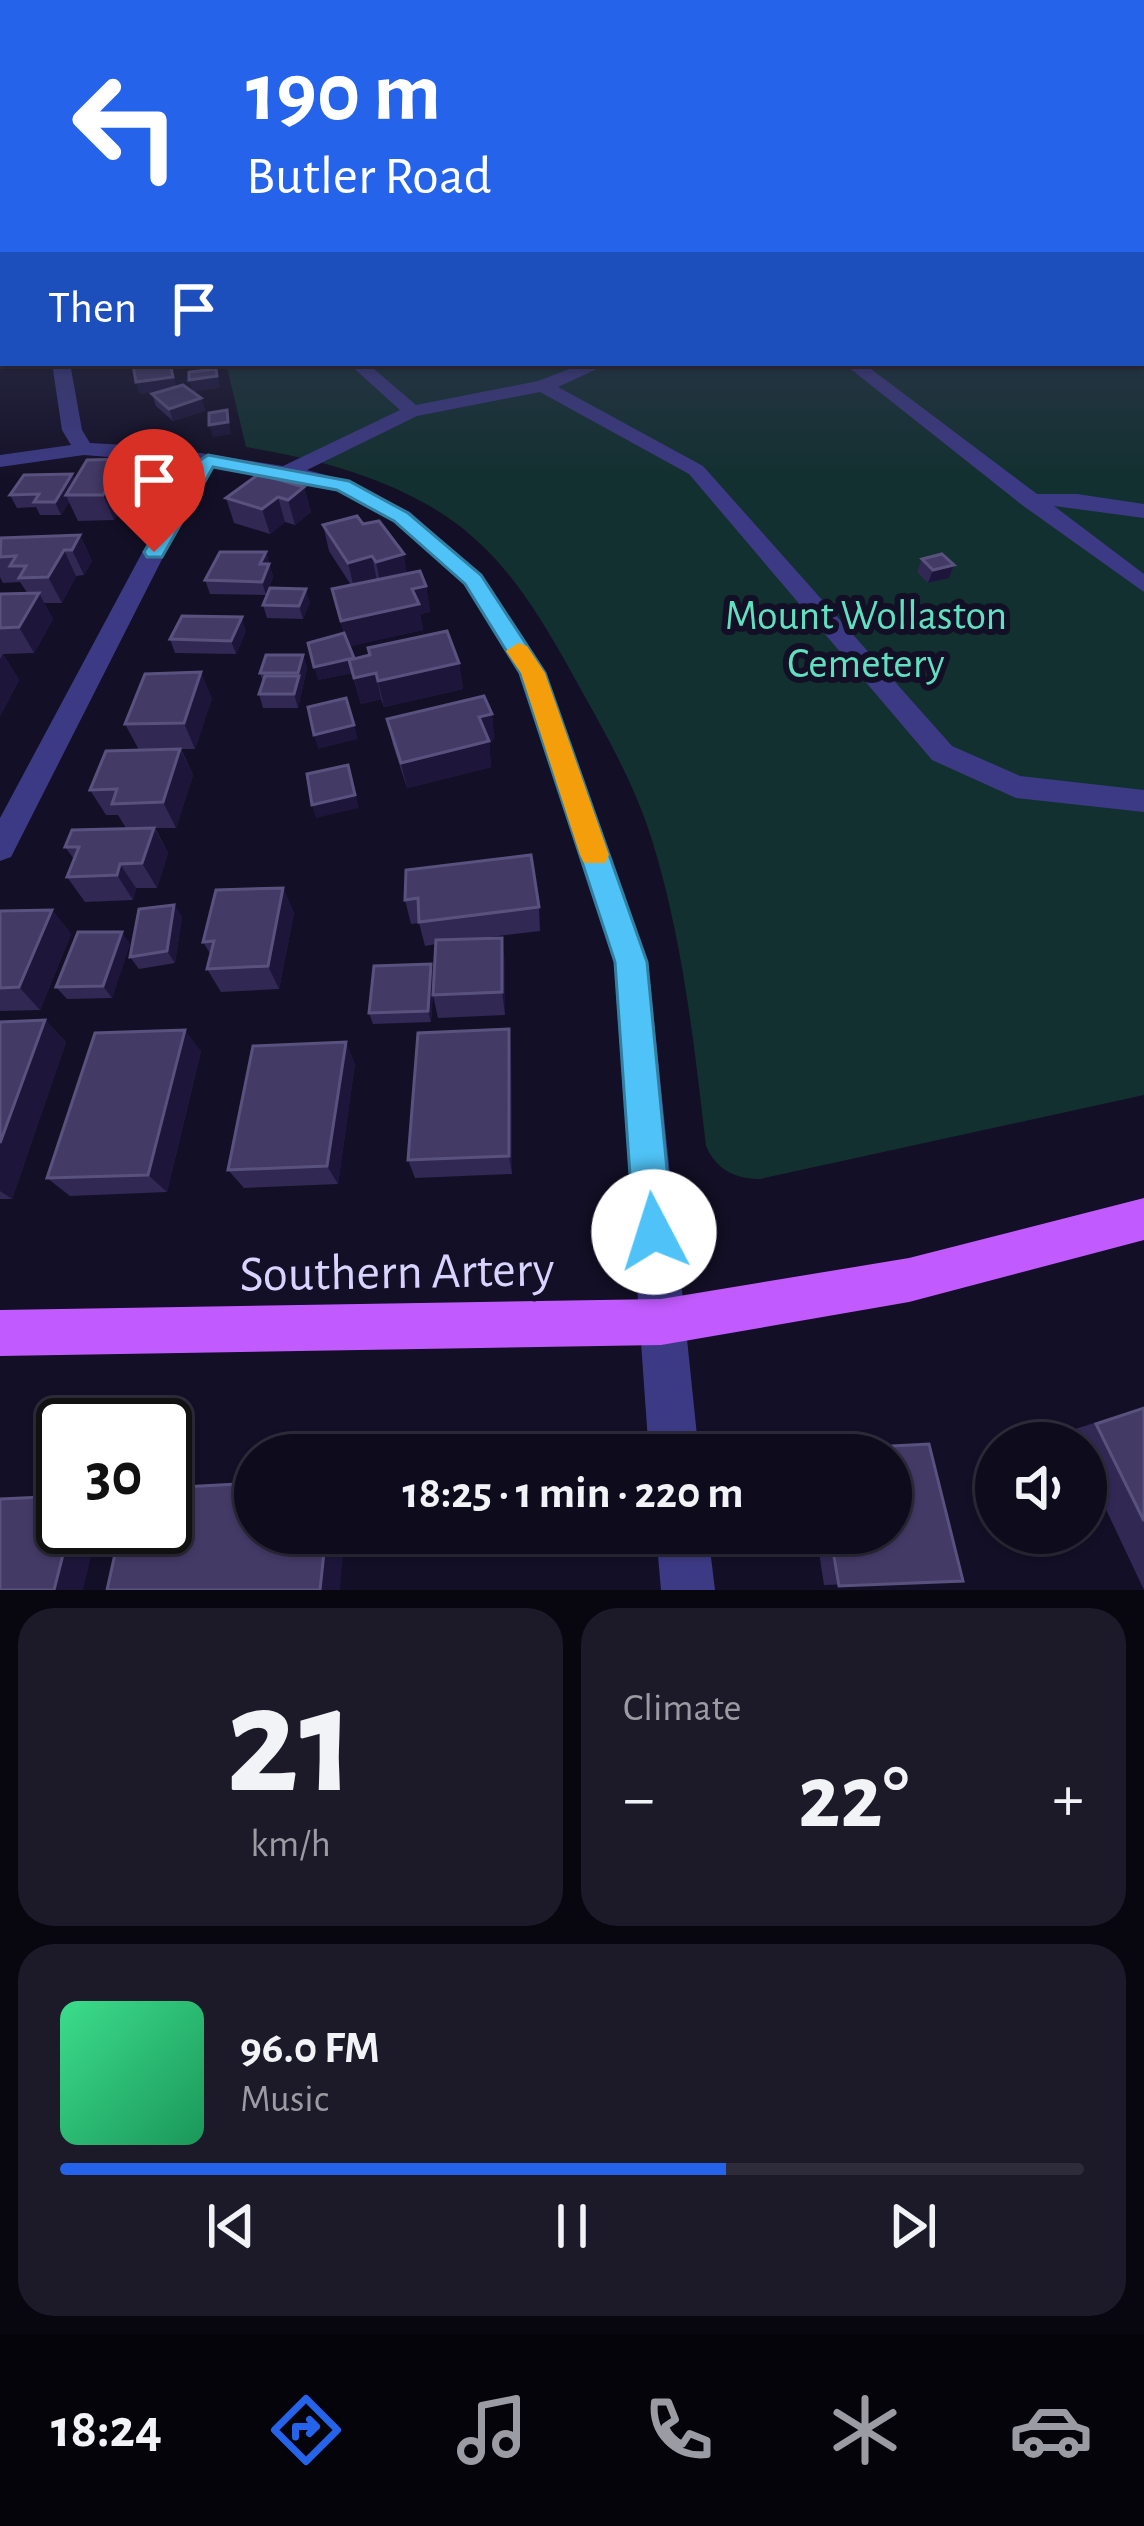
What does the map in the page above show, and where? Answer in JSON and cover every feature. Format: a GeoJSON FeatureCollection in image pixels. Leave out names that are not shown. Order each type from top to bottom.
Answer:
{"type":"FeatureCollection","features":[{"type":"Feature","properties":{"kind":"main road","name":"Southern Artery"},"geometry":{"type":"LineString","coordinates":[[0,1333],[661,1322],[908,1280],[1144,1219]]}},
{"type":"Feature","properties":{"kind":"street"},"geometry":{"type":"LineString","coordinates":[[61,366],[72,430],[85,449]]}},
{"type":"Feature","properties":{"kind":"street"},"geometry":{"type":"LineString","coordinates":[[360,366],[412,411]]}},
{"type":"Feature","properties":{"kind":"street"},"geometry":{"type":"LineString","coordinates":[[287,472],[412,411],[543,386],[593,366]]}},
{"type":"Feature","properties":{"kind":"street"},"geometry":{"type":"LineString","coordinates":[[856,366],[1144,585]]}},
{"type":"Feature","properties":{"kind":"street"},"geometry":{"type":"LineString","coordinates":[[543,386],[696,470],[942,753],[1016,787],[1144,801]]}},
{"type":"Feature","properties":{"kind":"street"},"geometry":{"type":"LineString","coordinates":[[0,461],[85,449],[287,472],[366,496],[435,542],[473,580],[532,673],[631,962],[672,1434]]}},
{"type":"Feature","properties":{"kind":"street"},"geometry":{"type":"LineString","coordinates":[[0,848],[176,510],[208,461]]}},
{"type":"Feature","properties":{"kind":"street"},"geometry":{"type":"LineString","coordinates":[[1030,500],[1077,500],[1144,512]]}},
{"type":"Feature","properties":{"kind":"street"},"geometry":{"type":"LineString","coordinates":[[684,1554],[688,1590]]}},
{"type":"Feature","properties":{"kind":"green space","name":"Mount Wollaston Cemetery"},"geometry":{"type":"Polygon","coordinates":[[[227,366],[1144,366],[1144,1095],[760,1179],[734,1175],[721,1167],[706,1146],[680,954],[644,817],[615,752],[541,620],[492,556],[428,505],[339,468],[246,447],[227,366]]]}},
{"type":"Feature","properties":{"kind":"building"},"geometry":{"type":"Polygon","coordinates":[[[133,366],[171,366],[173,377],[136,382],[133,366]]]}},
{"type":"Feature","properties":{"kind":"building"},"geometry":{"type":"Polygon","coordinates":[[[216,369],[217,376],[189,380],[189,372],[216,369]]]}},
{"type":"Feature","properties":{"kind":"building"},"geometry":{"type":"Polygon","coordinates":[[[183,385],[201,398],[169,409],[152,394],[183,385]]]}},
{"type":"Feature","properties":{"kind":"building"},"geometry":{"type":"Polygon","coordinates":[[[227,410],[228,422],[209,425],[209,413],[227,410]]]}},
{"type":"Feature","properties":{"kind":"building"},"geometry":{"type":"Polygon","coordinates":[[[123,459],[103,495],[66,495],[87,460],[123,459]]]}},
{"type":"Feature","properties":{"kind":"building"},"geometry":{"type":"Polygon","coordinates":[[[72,474],[55,502],[34,502],[39,494],[10,495],[24,475],[72,474]]]}},
{"type":"Feature","properties":{"kind":"building"},"geometry":{"type":"Polygon","coordinates":[[[259,474],[304,487],[288,500],[278,497],[262,509],[226,498],[259,474]]]}},
{"type":"Feature","properties":{"kind":"building"},"geometry":{"type":"Polygon","coordinates":[[[357,516],[363,524],[379,521],[404,554],[348,563],[323,525],[357,516]]]}},
{"type":"Feature","properties":{"kind":"building"},"geometry":{"type":"Polygon","coordinates":[[[80,535],[72,550],[64,550],[48,577],[19,578],[26,566],[10,566],[16,556],[0,557],[1,538],[80,535]]]}},
{"type":"Feature","properties":{"kind":"building"},"geometry":{"type":"Polygon","coordinates":[[[220,552],[266,552],[260,564],[269,564],[262,582],[205,580],[220,552]]]}},
{"type":"Feature","properties":{"kind":"building"},"geometry":{"type":"Polygon","coordinates":[[[942,554],[954,565],[933,570],[922,559],[942,554]]]}},
{"type":"Feature","properties":{"kind":"building"},"geometry":{"type":"Polygon","coordinates":[[[420,571],[426,586],[412,589],[419,604],[341,621],[332,589],[420,571]]]}},
{"type":"Feature","properties":{"kind":"building"},"geometry":{"type":"Polygon","coordinates":[[[270,588],[306,589],[299,606],[263,605],[270,588]]]}},
{"type":"Feature","properties":{"kind":"building"},"geometry":{"type":"Polygon","coordinates":[[[39,593],[19,627],[0,628],[0,594],[39,593]]]}},
{"type":"Feature","properties":{"kind":"building"},"geometry":{"type":"Polygon","coordinates":[[[182,616],[242,617],[231,641],[170,639],[182,616]]]}},
{"type":"Feature","properties":{"kind":"building"},"geometry":{"type":"Polygon","coordinates":[[[447,631],[459,663],[378,681],[376,673],[354,678],[349,660],[370,655],[368,648],[447,631]]]}},
{"type":"Feature","properties":{"kind":"building"},"geometry":{"type":"Polygon","coordinates":[[[344,633],[354,658],[314,667],[308,643],[344,633]]]}},
{"type":"Feature","properties":{"kind":"building"},"geometry":{"type":"Polygon","coordinates":[[[266,655],[303,655],[298,673],[260,673],[266,655]]]}},
{"type":"Feature","properties":{"kind":"building"},"geometry":{"type":"Polygon","coordinates":[[[201,672],[184,723],[125,724],[145,674],[201,672]]]}},
{"type":"Feature","properties":{"kind":"building"},"geometry":{"type":"Polygon","coordinates":[[[265,676],[299,676],[294,694],[259,694],[265,676]]]}},
{"type":"Feature","properties":{"kind":"building"},"geometry":{"type":"Polygon","coordinates":[[[484,696],[492,714],[479,717],[489,741],[401,763],[387,719],[484,696]]]}},
{"type":"Feature","properties":{"kind":"building"},"geometry":{"type":"Polygon","coordinates":[[[346,698],[354,725],[314,735],[308,707],[346,698]]]}},
{"type":"Feature","properties":{"kind":"building"},"geometry":{"type":"Polygon","coordinates":[[[180,749],[163,802],[112,804],[117,789],[90,790],[106,751],[180,749]]]}},
{"type":"Feature","properties":{"kind":"building"},"geometry":{"type":"Polygon","coordinates":[[[348,765],[355,795],[312,805],[307,774],[348,765]]]}},
{"type":"Feature","properties":{"kind":"building"},"geometry":{"type":"Polygon","coordinates":[[[154,828],[142,863],[120,864],[117,875],[67,877],[79,847],[65,847],[72,830],[154,828]]]}},
{"type":"Feature","properties":{"kind":"building"},"geometry":{"type":"Polygon","coordinates":[[[531,855],[539,907],[419,922],[418,898],[405,900],[406,870],[531,855]]]}},
{"type":"Feature","properties":{"kind":"building"},"geometry":{"type":"Polygon","coordinates":[[[283,888],[268,966],[207,969],[214,941],[203,942],[216,890],[283,888]]]}},
{"type":"Feature","properties":{"kind":"building"},"geometry":{"type":"Polygon","coordinates":[[[174,905],[167,951],[130,957],[139,909],[174,905]]]}},
{"type":"Feature","properties":{"kind":"building"},"geometry":{"type":"Polygon","coordinates":[[[52,910],[19,987],[0,988],[0,911],[52,910]]]}},
{"type":"Feature","properties":{"kind":"building"},"geometry":{"type":"Polygon","coordinates":[[[78,932],[122,932],[103,986],[56,987],[78,932]]]}},
{"type":"Feature","properties":{"kind":"building"},"geometry":{"type":"Polygon","coordinates":[[[502,938],[502,992],[433,995],[436,940],[502,938]]]}},
{"type":"Feature","properties":{"kind":"building"},"geometry":{"type":"Polygon","coordinates":[[[431,964],[428,1011],[369,1013],[374,966],[431,964]]]}},
{"type":"Feature","properties":{"kind":"building"},"geometry":{"type":"Polygon","coordinates":[[[45,1020],[0,1143],[0,1022],[45,1020]]]}},
{"type":"Feature","properties":{"kind":"building"},"geometry":{"type":"Polygon","coordinates":[[[509,1029],[509,1156],[408,1160],[418,1033],[509,1029]]]}},
{"type":"Feature","properties":{"kind":"building"},"geometry":{"type":"Polygon","coordinates":[[[185,1030],[148,1175],[47,1178],[95,1033],[185,1030]]]}},
{"type":"Feature","properties":{"kind":"building"},"geometry":{"type":"Polygon","coordinates":[[[346,1042],[327,1166],[228,1170],[253,1046],[346,1042]]]}},
{"type":"Feature","properties":{"kind":"building"},"geometry":{"type":"Polygon","coordinates":[[[1144,1408],[1144,1521],[1107,1446],[1107,1422],[1102,1422],[1144,1408]]]}},
{"type":"Feature","properties":{"kind":"building"},"geometry":{"type":"Polygon","coordinates":[[[929,1444],[963,1581],[839,1586],[834,1554],[912,1554],[912,1445],[929,1444]]]}},
{"type":"Feature","properties":{"kind":"building"},"geometry":{"type":"Polygon","coordinates":[[[234,1484],[234,1554],[324,1554],[320,1590],[107,1590],[115,1554],[192,1554],[192,1486],[234,1484]]]}},
{"type":"Feature","properties":{"kind":"building"},"geometry":{"type":"Polygon","coordinates":[[[36,1497],[36,1554],[63,1554],[54,1590],[0,1590],[0,1499],[36,1497]]]}},
{"type":"Feature","properties":{"kind":"slow traffic"},"geometry":{"type":"LineString","coordinates":[[518,651],[532,673],[595,855]]}},
{"type":"Feature","properties":{"kind":"route"},"geometry":{"type":"LineString","coordinates":[[154,552],[208,461],[342,485],[401,517],[473,580],[532,673],[631,962],[654,1232]]}}]}
